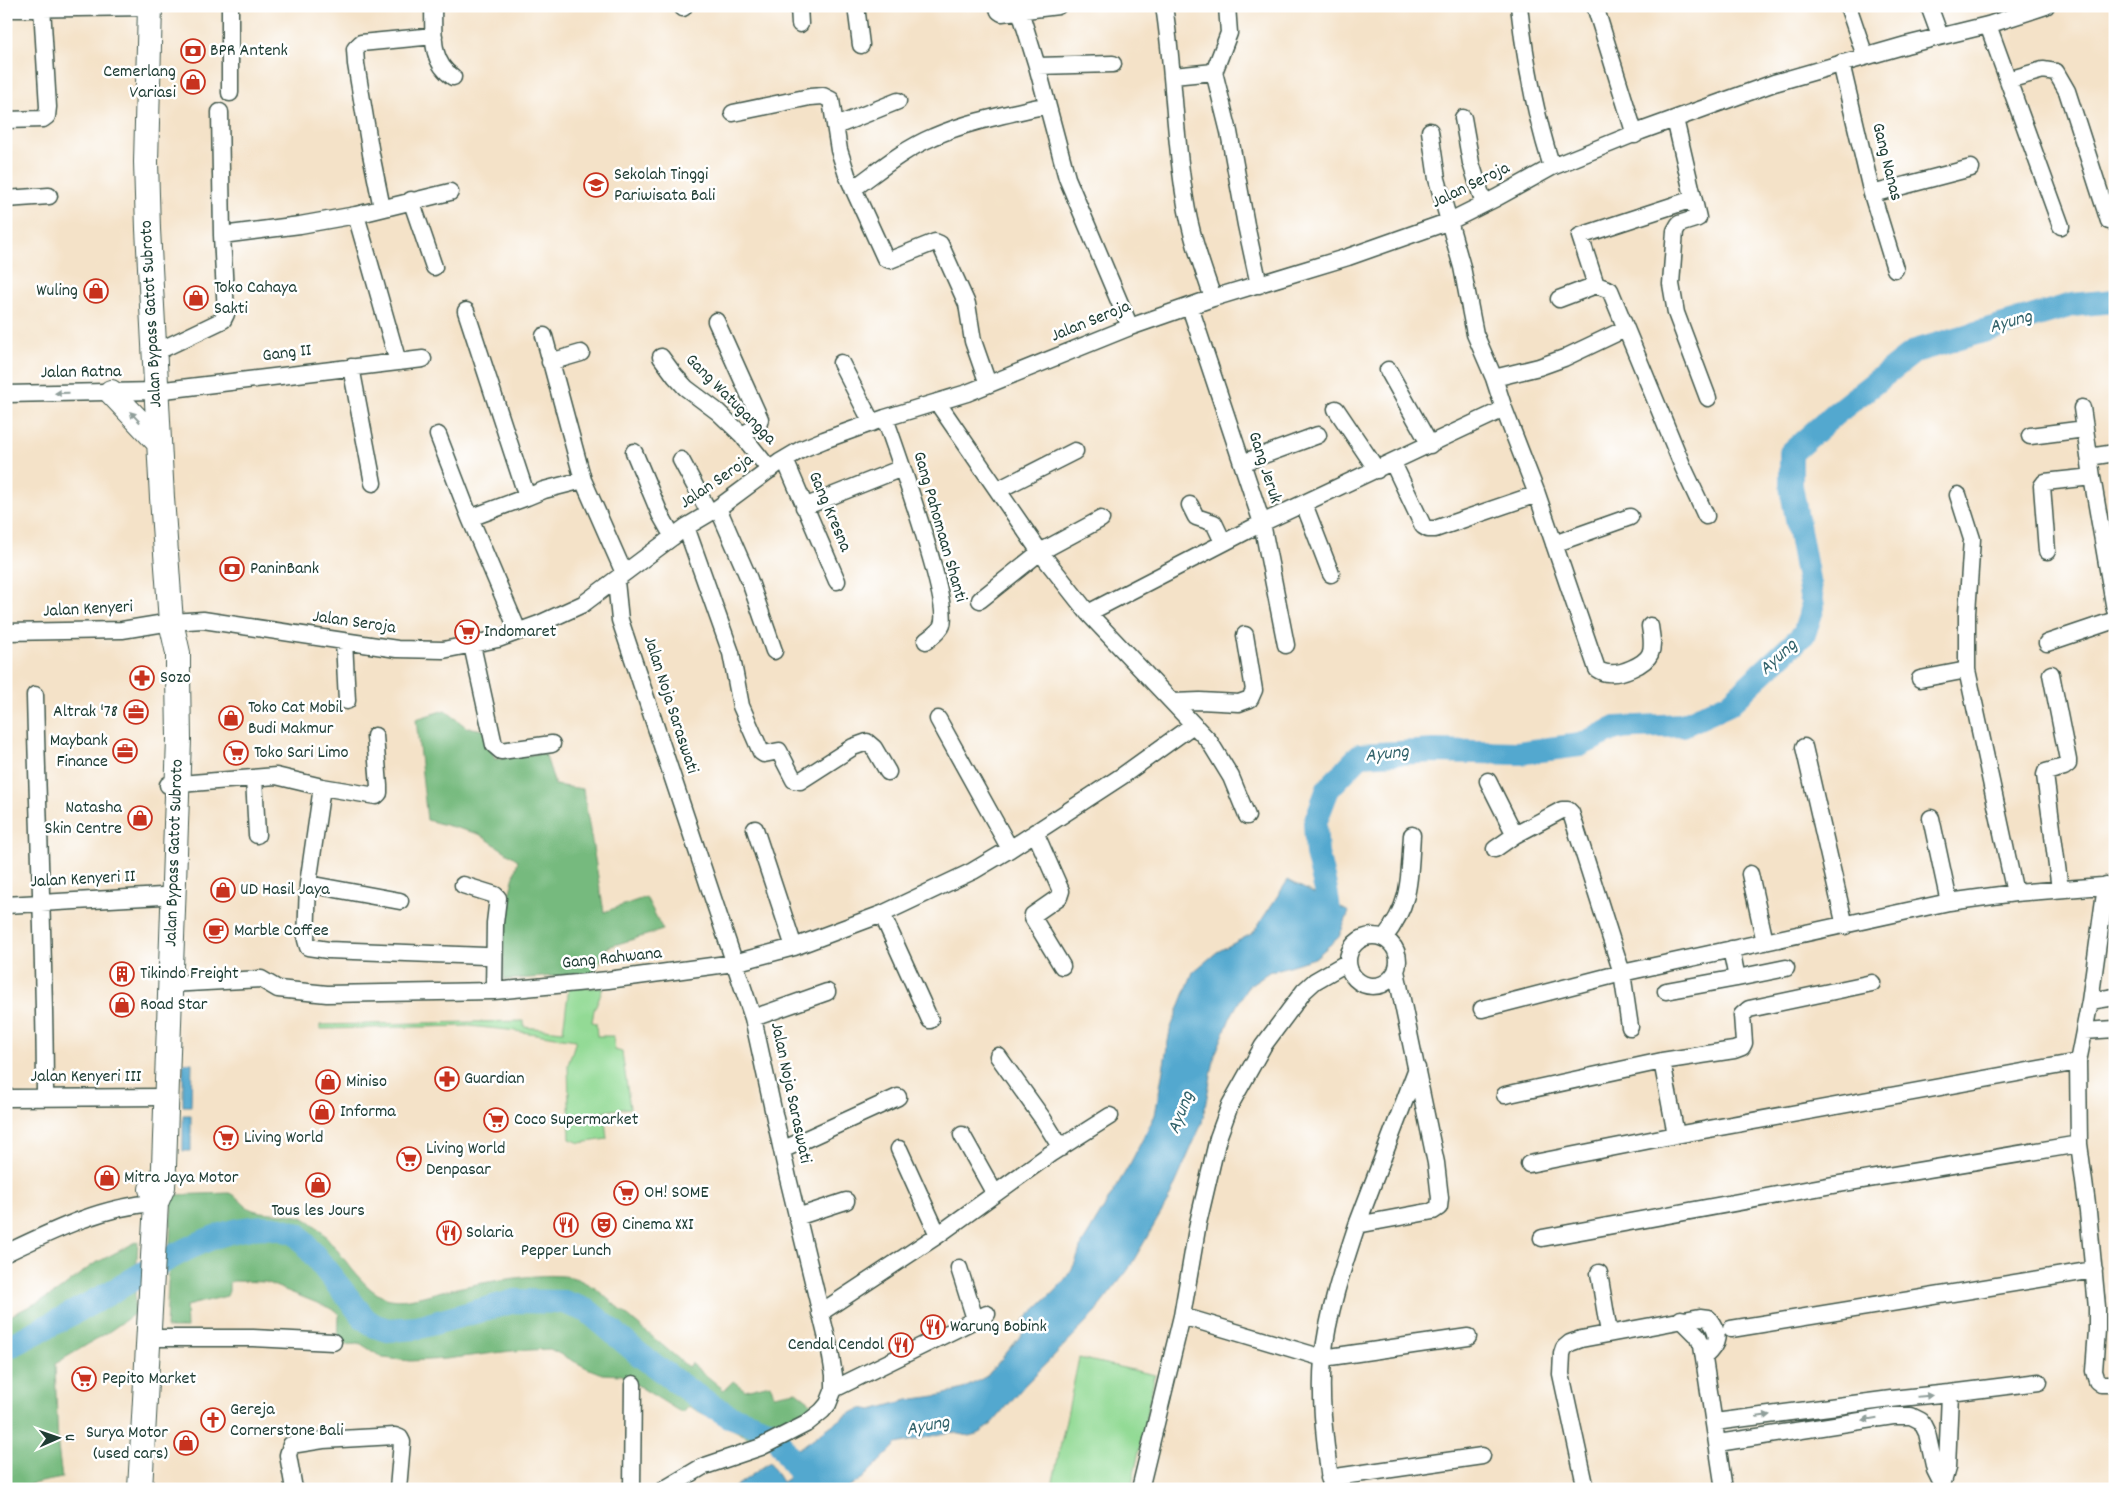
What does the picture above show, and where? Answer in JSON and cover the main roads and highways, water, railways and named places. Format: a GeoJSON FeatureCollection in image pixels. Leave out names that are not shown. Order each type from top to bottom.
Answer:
{"type":"FeatureCollection","features":[{"type":"Feature","properties":{"kind":"highway","name":"Jalan Bypass Gatot Subroto"},"geometry":{"type":"LineString","coordinates":[[145,7],[146,162],[154,352],[150,391],[159,443],[171,622],[178,653],[172,785],[170,984],[160,1097]]}},
{"type":"Feature","properties":{"kind":"highway"},"geometry":{"type":"LineString","coordinates":[[111,392],[159,443]]}},
{"type":"Feature","properties":{"kind":"highway","name":"Jalan Bypass Gatot Subroto"},"geometry":{"type":"LineString","coordinates":[[140,1489],[155,1211],[163,1187],[160,1097],[162,896],[172,785]]}},
{"type":"Feature","properties":{"kind":"water"},"geometry":{"type":"Polygon","coordinates":[[[1288,880],[1349,912],[1339,937],[1315,958],[1269,972],[1248,986],[1231,1016],[1215,1055],[1202,1123],[1167,1203],[1128,1270],[1087,1322],[1024,1386],[992,1424],[980,1433],[969,1436],[950,1432],[897,1444],[863,1478],[845,1489],[732,1489],[770,1462],[782,1482],[793,1476],[781,1455],[800,1448],[843,1417],[861,1408],[872,1410],[908,1400],[942,1395],[963,1389],[987,1376],[1023,1333],[1019,1326],[1071,1271],[1080,1248],[1131,1162],[1155,1115],[1170,1030],[1193,972],[1217,952],[1253,933],[1288,880]]]}},
{"type":"Feature","properties":{"kind":"water"},"geometry":{"type":"Polygon","coordinates":[[[183,1063],[192,1063],[191,1106],[183,1106],[183,1063]]]}},
{"type":"Feature","properties":{"kind":"water"},"geometry":{"type":"Polygon","coordinates":[[[183,1115],[191,1115],[191,1151],[183,1151],[183,1115]]]}},
{"type":"Feature","properties":{"kind":"waterway","name":"Ayung"},"geometry":{"type":"LineString","coordinates":[[1325,929],[1331,924],[1326,890],[1317,854],[1315,823],[1328,789],[1360,755],[1435,751],[1518,753],[1580,745],[1616,728],[1683,725],[1729,704],[1804,634],[1813,607],[1791,486],[1791,453],[1835,414],[1915,351],[2072,305],[2115,301]]}},
{"type":"Feature","properties":{"kind":"waterway"},"geometry":{"type":"LineString","coordinates":[[6,1348],[202,1242],[227,1233],[252,1228],[276,1228],[298,1235],[365,1319],[375,1326],[388,1330],[416,1328],[515,1301],[564,1302],[588,1311],[640,1355],[692,1393],[729,1416],[766,1429],[778,1440],[803,1478]]}},
{"type":"Feature","properties":{"kind":"place","name":"BPR Antenk"},"geometry":{"type":"Point","coordinates":[193,51]}},
{"type":"Feature","properties":{"kind":"place","name":"Cemerlang Variasi"},"geometry":{"type":"Point","coordinates":[193,82]}},
{"type":"Feature","properties":{"kind":"place","name":"Sekolah Tinggi Pariwisata Bali"},"geometry":{"type":"Point","coordinates":[596,185]}},
{"type":"Feature","properties":{"kind":"place","name":"Wuling"},"geometry":{"type":"Point","coordinates":[96,291]}},
{"type":"Feature","properties":{"kind":"place","name":"Toko Cahaya Sakti"},"geometry":{"type":"Point","coordinates":[196,298]}},
{"type":"Feature","properties":{"kind":"place","name":"PaninBank"},"geometry":{"type":"Point","coordinates":[232,569]}},
{"type":"Feature","properties":{"kind":"place","name":"Indomaret"},"geometry":{"type":"Point","coordinates":[467,632]}},
{"type":"Feature","properties":{"kind":"place","name":"Sozo"},"geometry":{"type":"Point","coordinates":[142,678]}},
{"type":"Feature","properties":{"kind":"place","name":"Altrak '78"},"geometry":{"type":"Point","coordinates":[136,712]}},
{"type":"Feature","properties":{"kind":"place","name":"Toko Cat Mobil Budi Makmur"},"geometry":{"type":"Point","coordinates":[231,718]}},
{"type":"Feature","properties":{"kind":"place","name":"Maybank Finance"},"geometry":{"type":"Point","coordinates":[125,751]}},
{"type":"Feature","properties":{"kind":"place","name":"Toko Sari Limo"},"geometry":{"type":"Point","coordinates":[236,753]}},
{"type":"Feature","properties":{"kind":"place","name":"Natasha Skin Centre"},"geometry":{"type":"Point","coordinates":[140,818]}},
{"type":"Feature","properties":{"kind":"place","name":"UD Hasil Jaya"},"geometry":{"type":"Point","coordinates":[223,890]}},
{"type":"Feature","properties":{"kind":"place","name":"Marble Coffee"},"geometry":{"type":"Point","coordinates":[216,931]}},
{"type":"Feature","properties":{"kind":"place","name":"Tikindo Freight"},"geometry":{"type":"Point","coordinates":[122,974]}},
{"type":"Feature","properties":{"kind":"place","name":"Road Star"},"geometry":{"type":"Point","coordinates":[122,1005]}},
{"type":"Feature","properties":{"kind":"place","name":"Guardian"},"geometry":{"type":"Point","coordinates":[447,1079]}},
{"type":"Feature","properties":{"kind":"place","name":"Miniso"},"geometry":{"type":"Point","coordinates":[328,1082]}},
{"type":"Feature","properties":{"kind":"place","name":"Informa"},"geometry":{"type":"Point","coordinates":[322,1112]}},
{"type":"Feature","properties":{"kind":"place","name":"Coco Supermarket"},"geometry":{"type":"Point","coordinates":[496,1120]}},
{"type":"Feature","properties":{"kind":"place","name":"Living World"},"geometry":{"type":"Point","coordinates":[226,1138]}},
{"type":"Feature","properties":{"kind":"place","name":"Living World Denpasar"},"geometry":{"type":"Point","coordinates":[409,1159]}},
{"type":"Feature","properties":{"kind":"place","name":"Mitra Jaya Motor"},"geometry":{"type":"Point","coordinates":[107,1178]}},
{"type":"Feature","properties":{"kind":"place","name":"Tous les Jours"},"geometry":{"type":"Point","coordinates":[318,1185]}},
{"type":"Feature","properties":{"kind":"place","name":"OH! SOME"},"geometry":{"type":"Point","coordinates":[626,1193]}},
{"type":"Feature","properties":{"kind":"place","name":"Pepper Lunch"},"geometry":{"type":"Point","coordinates":[566,1225]}},
{"type":"Feature","properties":{"kind":"place","name":"Cinema XXI"},"geometry":{"type":"Point","coordinates":[604,1225]}},
{"type":"Feature","properties":{"kind":"place","name":"Solaria"},"geometry":{"type":"Point","coordinates":[449,1233]}},
{"type":"Feature","properties":{"kind":"place","name":"Warung Bobink"},"geometry":{"type":"Point","coordinates":[933,1327]}},
{"type":"Feature","properties":{"kind":"place","name":"Cendal Cendol"},"geometry":{"type":"Point","coordinates":[901,1345]}},
{"type":"Feature","properties":{"kind":"place","name":"Pepito Market"},"geometry":{"type":"Point","coordinates":[84,1379]}},
{"type":"Feature","properties":{"kind":"place","name":"Gereja Cornerstone Bali"},"geometry":{"type":"Point","coordinates":[213,1420]}},
{"type":"Feature","properties":{"kind":"place","name":"Surya Motor (used cars)"},"geometry":{"type":"Point","coordinates":[186,1443]}}]}
